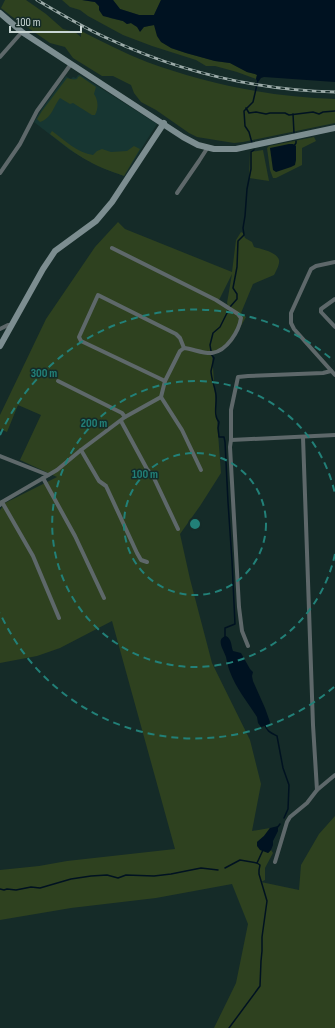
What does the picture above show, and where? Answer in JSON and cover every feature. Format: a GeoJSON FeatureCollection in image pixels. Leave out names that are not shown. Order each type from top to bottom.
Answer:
{"type":"FeatureCollection","features":[{"type":"Feature","properties":{"kind":"street"},"geometry":{"type":"LineString","coordinates":[[0,13],[22,32],[183,136],[198,144],[214,149],[236,149],[335,128]]}},
{"type":"Feature","properties":{"kind":"street"},"geometry":{"type":"LineString","coordinates":[[0,57],[22,32]]}},
{"type":"Feature","properties":{"kind":"street"},"geometry":{"type":"LineString","coordinates":[[0,173],[20,144],[37,111],[71,64]]}},
{"type":"Feature","properties":{"kind":"street"},"geometry":{"type":"LineString","coordinates":[[0,346],[43,269],[55,251],[96,221],[112,202],[164,123]]}},
{"type":"Feature","properties":{"kind":"street"},"geometry":{"type":"LineString","coordinates":[[177,193],[208,147]]}},
{"type":"Feature","properties":{"kind":"street"},"geometry":{"type":"LineString","coordinates":[[112,248],[216,300],[238,314],[241,318],[240,325],[222,350],[212,353],[184,348]]}},
{"type":"Feature","properties":{"kind":"street"},"geometry":{"type":"LineString","coordinates":[[335,262],[316,266],[310,269],[291,313],[291,323],[294,329],[335,375]]}},
{"type":"Feature","properties":{"kind":"street"},"geometry":{"type":"LineString","coordinates":[[166,381],[81,341],[79,337],[98,295],[176,334],[180,338],[184,348]]}},
{"type":"Feature","properties":{"kind":"street"},"geometry":{"type":"LineString","coordinates":[[335,299],[321,309],[321,312],[335,327]]}},
{"type":"Feature","properties":{"kind":"street"},"geometry":{"type":"LineString","coordinates":[[0,329],[8,325],[12,326]]}},
{"type":"Feature","properties":{"kind":"street"},"geometry":{"type":"LineString","coordinates":[[59,618],[33,556],[1,504],[57,470],[125,417],[161,397],[166,381],[180,351],[184,348]]}},
{"type":"Feature","properties":{"kind":"street"},"geometry":{"type":"LineString","coordinates":[[248,646],[242,631],[239,607],[230,447],[231,410],[238,377],[323,374],[331,371]]}},
{"type":"Feature","properties":{"kind":"street"},"geometry":{"type":"LineString","coordinates":[[58,381],[122,412],[125,417]]}},
{"type":"Feature","properties":{"kind":"street"},"geometry":{"type":"LineString","coordinates":[[161,397],[182,430],[201,470]]}},
{"type":"Feature","properties":{"kind":"street"},"geometry":{"type":"LineString","coordinates":[[121,421],[147,469],[153,476],[178,529]]}},
{"type":"Feature","properties":{"kind":"street"},"geometry":{"type":"LineString","coordinates":[[231,440],[335,435]]}},
{"type":"Feature","properties":{"kind":"street"},"geometry":{"type":"LineString","coordinates":[[302,437],[313,725],[317,790]]}},
{"type":"Feature","properties":{"kind":"street"},"geometry":{"type":"LineString","coordinates":[[81,450],[99,482],[106,486],[137,553],[142,560],[147,562]]}},
{"type":"Feature","properties":{"kind":"street"},"geometry":{"type":"LineString","coordinates":[[0,456],[48,475]]}},
{"type":"Feature","properties":{"kind":"street"},"geometry":{"type":"LineString","coordinates":[[43,478],[75,536],[104,598]]}},
{"type":"Feature","properties":{"kind":"street"},"geometry":{"type":"LineString","coordinates":[[275,862],[287,822],[290,817],[307,803],[317,790],[335,775]]}},
{"type":"Feature","properties":{"kind":"shaded area"},"geometry":{"type":"Polygon","coordinates":[[[78,75],[157,124],[124,176],[105,169],[70,150],[34,122],[66,76],[71,79],[73,77],[76,78],[78,75]]]}},
{"type":"Feature","properties":{"kind":"green space"},"geometry":{"type":"Polygon","coordinates":[[[5,0],[26,0],[46,14],[63,29],[75,32],[81,37],[81,31],[138,59],[193,77],[263,92],[311,98],[335,99],[335,123],[234,143],[197,137],[141,102],[134,93],[131,85],[113,76],[102,76],[73,58],[65,47],[50,43],[11,16],[1,8],[5,0]]]}},
{"type":"Feature","properties":{"kind":"green space"},"geometry":{"type":"Polygon","coordinates":[[[62,0],[82,0],[95,2],[110,18],[123,21],[127,24],[131,23],[140,27],[155,25],[171,48],[215,61],[230,63],[247,72],[257,75],[256,79],[215,66],[206,66],[196,60],[123,35],[80,10],[70,7],[62,0]]]}},
{"type":"Feature","properties":{"kind":"green space"},"geometry":{"type":"Polygon","coordinates":[[[113,0],[161,0],[154,15],[139,15],[120,9],[113,0]]]}},
{"type":"Feature","properties":{"kind":"green space"},"geometry":{"type":"Polygon","coordinates":[[[80,76],[96,87],[94,94],[97,101],[95,115],[92,115],[73,103],[70,104],[60,98],[50,115],[40,122],[37,119],[67,78],[77,79],[80,76]]]}},
{"type":"Feature","properties":{"kind":"green space"},"geometry":{"type":"Polygon","coordinates":[[[52,131],[66,142],[87,154],[93,155],[102,149],[111,152],[127,151],[134,146],[140,149],[124,176],[88,161],[50,134],[52,131]]]}},
{"type":"Feature","properties":{"kind":"green space"},"geometry":{"type":"Polygon","coordinates":[[[314,137],[316,141],[302,148],[302,165],[276,178],[273,178],[270,170],[267,148],[269,146],[314,137]]]}},
{"type":"Feature","properties":{"kind":"green space"},"geometry":{"type":"Polygon","coordinates":[[[263,150],[269,181],[249,178],[250,152],[263,150]]]}},
{"type":"Feature","properties":{"kind":"green space"},"geometry":{"type":"Polygon","coordinates":[[[118,222],[125,229],[232,272],[236,240],[241,232],[245,238],[252,242],[254,247],[272,253],[278,257],[279,260],[274,275],[253,284],[241,313],[246,317],[232,342],[212,354],[221,473],[180,534],[212,663],[250,740],[261,784],[252,831],[270,828],[257,842],[268,853],[271,850],[273,853],[265,868],[265,880],[261,882],[299,890],[301,865],[319,834],[335,816],[335,1028],[214,1028],[236,983],[248,924],[232,884],[156,898],[71,908],[0,920],[0,870],[175,849],[112,621],[60,648],[37,656],[0,663],[0,510],[5,503],[57,477],[20,460],[41,415],[18,405],[7,432],[0,429],[0,415],[46,319],[95,247],[118,222]],[[232,274],[219,300],[228,305],[227,303],[232,274]]]}},
{"type":"Feature","properties":{"kind":"water"},"geometry":{"type":"Polygon","coordinates":[[[82,0],[113,0],[120,9],[139,15],[154,15],[161,0],[335,0],[335,82],[264,77],[257,81],[257,75],[247,72],[230,63],[215,61],[171,48],[161,42],[157,36],[154,25],[144,27],[140,32],[137,27],[131,23],[127,24],[123,21],[103,16],[99,10],[99,6],[95,2],[82,0]]]}},
{"type":"Feature","properties":{"kind":"water"},"geometry":{"type":"Polygon","coordinates":[[[289,144],[296,146],[295,165],[276,172],[273,170],[270,148],[289,144]]]}},
{"type":"Feature","properties":{"kind":"water"},"geometry":{"type":"Polygon","coordinates":[[[226,636],[230,641],[233,651],[241,653],[253,672],[253,681],[265,708],[270,722],[269,725],[261,727],[258,723],[257,717],[233,678],[221,642],[223,637],[226,636]]]}},
{"type":"Feature","properties":{"kind":"water"},"geometry":{"type":"Polygon","coordinates":[[[278,826],[278,831],[273,841],[271,850],[268,853],[260,850],[257,846],[257,842],[270,828],[278,826]]]}},
{"type":"Feature","properties":{"kind":"waterway"},"geometry":{"type":"LineString","coordinates":[[252,143],[249,132],[245,126],[244,111],[253,102],[258,80]]}},
{"type":"Feature","properties":{"kind":"waterway"},"geometry":{"type":"LineString","coordinates":[[246,108],[249,113],[285,113],[289,115],[313,112],[319,114],[323,112],[335,111]]}},
{"type":"Feature","properties":{"kind":"waterway"},"geometry":{"type":"LineString","coordinates":[[293,114],[294,133]]}},
{"type":"Feature","properties":{"kind":"waterway"},"geometry":{"type":"LineString","coordinates":[[294,146],[296,141]]}},
{"type":"Feature","properties":{"kind":"waterway"},"geometry":{"type":"LineString","coordinates":[[230,307],[237,299],[237,294],[233,288],[237,267],[238,241],[244,235],[243,228],[247,189],[251,169],[251,152],[254,150]]}},
{"type":"Feature","properties":{"kind":"waterway"},"geometry":{"type":"LineString","coordinates":[[211,351],[210,345],[213,333],[220,327],[228,311]]}},
{"type":"Feature","properties":{"kind":"waterway"},"geometry":{"type":"LineString","coordinates":[[211,354],[214,358],[211,371],[216,395],[216,416],[219,422],[219,437],[224,437],[225,442],[232,561],[235,624],[225,628],[225,638]]}},
{"type":"Feature","properties":{"kind":"waterway"},"geometry":{"type":"LineString","coordinates":[[265,724],[268,730],[277,736],[283,768],[289,785],[288,809],[284,818]]}},
{"type":"Feature","properties":{"kind":"waterway"},"geometry":{"type":"LineString","coordinates":[[277,828],[280,824]]}},
{"type":"Feature","properties":{"kind":"waterway"},"geometry":{"type":"LineString","coordinates":[[229,1028],[260,986],[262,937],[267,901],[259,874],[260,865],[257,863],[263,850]]}},
{"type":"Feature","properties":{"kind":"waterway"},"geometry":{"type":"LineString","coordinates":[[225,868],[240,860],[257,863]]}},
{"type":"Feature","properties":{"kind":"waterway"},"geometry":{"type":"LineString","coordinates":[[0,889],[16,890],[31,887],[40,888],[71,879],[91,876],[107,875],[118,878],[126,875],[154,876],[171,874],[201,868],[218,870]]}},
{"type":"Feature","properties":{"kind":"railway"},"geometry":{"type":"LineString","coordinates":[[37,0],[82,26],[109,39],[136,51],[191,70],[277,88],[335,92]]}}]}
